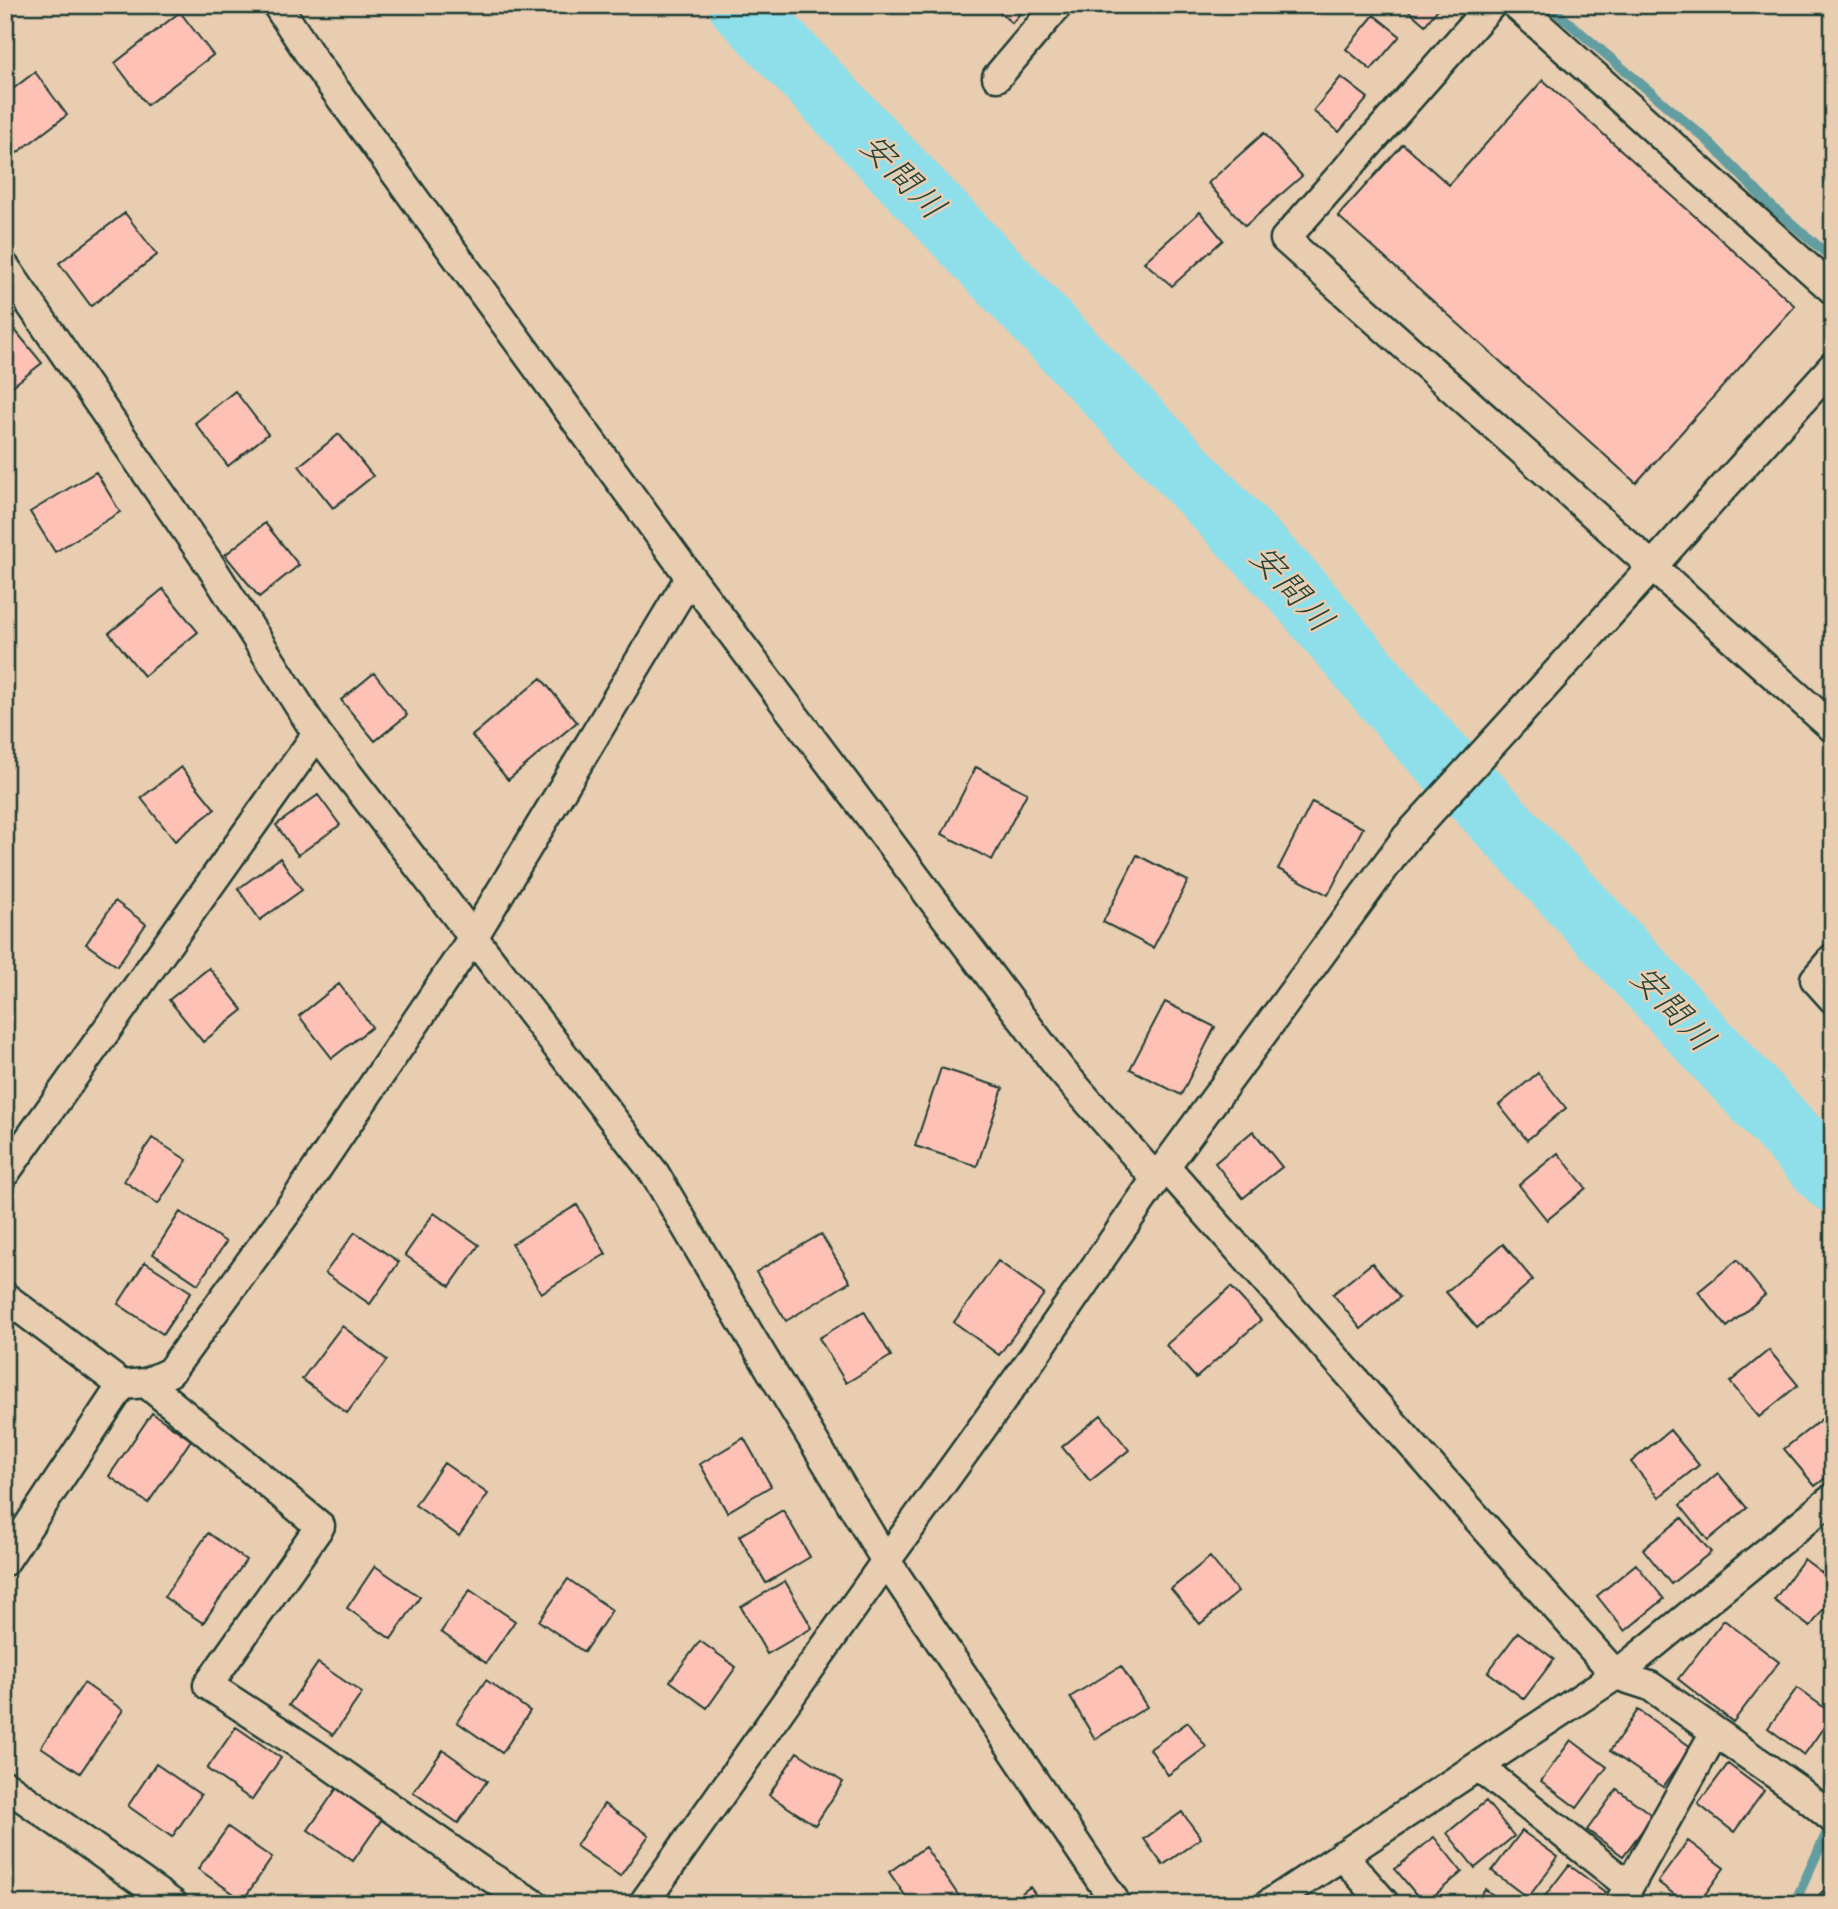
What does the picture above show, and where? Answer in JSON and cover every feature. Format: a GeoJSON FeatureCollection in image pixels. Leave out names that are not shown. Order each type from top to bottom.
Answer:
{"type":"FeatureCollection","features":[{"type":"Feature","properties":{"kind":"street"},"geometry":{"type":"LineString","coordinates":[[276,5],[690,577],[1060,1069],[1161,1172],[1616,1675],[1650,1686],[1798,1790],[1824,1812]]}},
{"type":"Feature","properties":{"kind":"street"},"geometry":{"type":"LineString","coordinates":[[997,77],[1058,5]]}},
{"type":"Feature","properties":{"kind":"street"},"geometry":{"type":"LineString","coordinates":[[1491,5],[1285,239],[1833,728]]}},
{"type":"Feature","properties":{"kind":"street"},"geometry":{"type":"LineString","coordinates":[[1516,5],[1833,290]]}},
{"type":"Feature","properties":{"kind":"street"},"geometry":{"type":"LineString","coordinates":[[5,267],[212,568],[317,734],[655,1174],[886,1561],[1114,1900],[1114,1904]]}},
{"type":"Feature","properties":{"kind":"street"},"geometry":{"type":"LineString","coordinates":[[643,1904],[1026,1367],[1161,1172],[1405,838],[1833,366]]}},
{"type":"Feature","properties":{"kind":"street"},"geometry":{"type":"LineString","coordinates":[[5,1561],[134,1384],[170,1372],[297,1198],[474,936],[690,577]]}},
{"type":"Feature","properties":{"kind":"street"},"geometry":{"type":"LineString","coordinates":[[5,1173],[317,734]]}},
{"type":"Feature","properties":{"kind":"street"},"geometry":{"type":"LineString","coordinates":[[1833,958],[1815,979],[1833,999]]}},
{"type":"Feature","properties":{"kind":"street"},"geometry":{"type":"LineString","coordinates":[[5,1297],[134,1384],[320,1526],[208,1685],[317,1756],[484,1873],[534,1904]]}},
{"type":"Feature","properties":{"kind":"street"},"geometry":{"type":"LineString","coordinates":[[1269,1904],[1616,1675],[1833,1498]]}},
{"type":"Feature","properties":{"kind":"street"},"geometry":{"type":"LineString","coordinates":[[1478,1766],[1624,1895],[1715,1732]]}},
{"type":"Feature","properties":{"kind":"street"},"geometry":{"type":"LineString","coordinates":[[5,1785],[173,1904]]}},
{"type":"Feature","properties":{"kind":"street"},"geometry":{"type":"LineString","coordinates":[[1342,1855],[1385,1904]]}},
{"type":"Feature","properties":{"kind":"building"},"geometry":{"type":"Polygon","coordinates":[[[991,5],[1027,5],[1012,23],[991,5]]]}},
{"type":"Feature","properties":{"kind":"building"},"geometry":{"type":"Polygon","coordinates":[[[1402,5],[1441,5],[1425,25],[1402,5]]]}},
{"type":"Feature","properties":{"kind":"building"},"geometry":{"type":"Polygon","coordinates":[[[180,12],[213,55],[147,105],[115,63],[180,12]]]}},
{"type":"Feature","properties":{"kind":"building"},"geometry":{"type":"Polygon","coordinates":[[[1374,15],[1400,36],[1371,70],[1346,49],[1374,15]]]}},
{"type":"Feature","properties":{"kind":"building"},"geometry":{"type":"Polygon","coordinates":[[[35,72],[67,115],[5,162],[5,95],[35,72]]]}},
{"type":"Feature","properties":{"kind":"building"},"geometry":{"type":"Polygon","coordinates":[[[1341,77],[1368,98],[1339,132],[1313,111],[1341,77]]]}},
{"type":"Feature","properties":{"kind":"building"},"geometry":{"type":"Polygon","coordinates":[[[1543,80],[1795,306],[1636,483],[1338,216],[1403,144],[1449,185],[1543,80]]]}},
{"type":"Feature","properties":{"kind":"building"},"geometry":{"type":"Polygon","coordinates":[[[1264,133],[1302,176],[1245,226],[1208,183],[1264,133]]]}},
{"type":"Feature","properties":{"kind":"building"},"geometry":{"type":"Polygon","coordinates":[[[1200,212],[1223,240],[1172,286],[1144,262],[1200,212]]]}},
{"type":"Feature","properties":{"kind":"building"},"geometry":{"type":"Polygon","coordinates":[[[125,213],[157,255],[91,306],[59,263],[125,213]]]}},
{"type":"Feature","properties":{"kind":"building"},"geometry":{"type":"Polygon","coordinates":[[[5,320],[42,363],[5,392],[5,320]]]}},
{"type":"Feature","properties":{"kind":"building"},"geometry":{"type":"Polygon","coordinates":[[[235,391],[268,434],[228,466],[195,423],[235,391]]]}},
{"type":"Feature","properties":{"kind":"building"},"geometry":{"type":"Polygon","coordinates":[[[339,434],[373,476],[333,508],[299,466],[339,434]]]}},
{"type":"Feature","properties":{"kind":"building"},"geometry":{"type":"Polygon","coordinates":[[[96,472],[120,512],[55,552],[30,512],[96,472]]]}},
{"type":"Feature","properties":{"kind":"building"},"geometry":{"type":"Polygon","coordinates":[[[265,523],[299,565],[259,597],[225,555],[265,523]]]}},
{"type":"Feature","properties":{"kind":"building"},"geometry":{"type":"Polygon","coordinates":[[[163,589],[198,632],[144,676],[109,633],[163,589]]]}},
{"type":"Feature","properties":{"kind":"building"},"geometry":{"type":"Polygon","coordinates":[[[374,673],[407,715],[375,741],[341,700],[374,673]]]}},
{"type":"Feature","properties":{"kind":"building"},"geometry":{"type":"Polygon","coordinates":[[[541,678],[577,722],[508,780],[472,736],[541,678]]]}},
{"type":"Feature","properties":{"kind":"building"},"geometry":{"type":"Polygon","coordinates":[[[181,767],[215,809],[175,841],[141,798],[181,767]]]}},
{"type":"Feature","properties":{"kind":"building"},"geometry":{"type":"Polygon","coordinates":[[[976,767],[1027,793],[992,860],[942,834],[976,767]]]}},
{"type":"Feature","properties":{"kind":"building"},"geometry":{"type":"Polygon","coordinates":[[[318,795],[340,825],[298,855],[276,825],[318,795]]]}},
{"type":"Feature","properties":{"kind":"building"},"geometry":{"type":"Polygon","coordinates":[[[1312,802],[1363,828],[1328,895],[1278,869],[1312,802]]]}},
{"type":"Feature","properties":{"kind":"building"},"geometry":{"type":"Polygon","coordinates":[[[1137,855],[1188,881],[1153,948],[1103,922],[1137,855]]]}},
{"type":"Feature","properties":{"kind":"building"},"geometry":{"type":"Polygon","coordinates":[[[280,858],[302,890],[260,920],[238,889],[280,858]]]}},
{"type":"Feature","properties":{"kind":"building"},"geometry":{"type":"Polygon","coordinates":[[[115,901],[146,924],[117,966],[86,944],[115,901]]]}},
{"type":"Feature","properties":{"kind":"building"},"geometry":{"type":"Polygon","coordinates":[[[209,968],[243,1010],[203,1042],[169,1000],[209,968]]]}},
{"type":"Feature","properties":{"kind":"building"},"geometry":{"type":"Polygon","coordinates":[[[339,984],[372,1027],[332,1058],[299,1016],[339,984]]]}},
{"type":"Feature","properties":{"kind":"building"},"geometry":{"type":"Polygon","coordinates":[[[1165,1002],[1215,1027],[1181,1095],[1130,1069],[1165,1002]]]}},
{"type":"Feature","properties":{"kind":"building"},"geometry":{"type":"Polygon","coordinates":[[[941,1068],[1003,1088],[977,1166],[915,1146],[941,1068]]]}},
{"type":"Feature","properties":{"kind":"building"},"geometry":{"type":"Polygon","coordinates":[[[1538,1073],[1566,1108],[1527,1140],[1499,1105],[1538,1073]]]}},
{"type":"Feature","properties":{"kind":"building"},"geometry":{"type":"Polygon","coordinates":[[[1253,1131],[1282,1167],[1243,1198],[1215,1163],[1253,1131]]]}},
{"type":"Feature","properties":{"kind":"building"},"geometry":{"type":"Polygon","coordinates":[[[152,1138],[187,1160],[158,1204],[124,1181],[152,1138]]]}},
{"type":"Feature","properties":{"kind":"building"},"geometry":{"type":"Polygon","coordinates":[[[1558,1153],[1586,1188],[1547,1220],[1519,1185],[1558,1153]]]}},
{"type":"Feature","properties":{"kind":"building"},"geometry":{"type":"Polygon","coordinates":[[[577,1205],[606,1254],[541,1293],[512,1244],[577,1205]]]}},
{"type":"Feature","properties":{"kind":"building"},"geometry":{"type":"Polygon","coordinates":[[[180,1212],[226,1242],[198,1284],[153,1254],[180,1212]]]}},
{"type":"Feature","properties":{"kind":"building"},"geometry":{"type":"Polygon","coordinates":[[[434,1213],[479,1245],[450,1286],[405,1255],[434,1213]]]}},
{"type":"Feature","properties":{"kind":"building"},"geometry":{"type":"Polygon","coordinates":[[[355,1232],[399,1262],[370,1304],[325,1273],[355,1232]]]}},
{"type":"Feature","properties":{"kind":"building"},"geometry":{"type":"Polygon","coordinates":[[[821,1234],[850,1282],[786,1321],[756,1272],[821,1234]]]}},
{"type":"Feature","properties":{"kind":"building"},"geometry":{"type":"Polygon","coordinates":[[[1503,1244],[1533,1280],[1477,1328],[1446,1292],[1503,1244]]]}},
{"type":"Feature","properties":{"kind":"building"},"geometry":{"type":"Polygon","coordinates":[[[1737,1260],[1765,1295],[1727,1327],[1698,1292],[1737,1260]]]}},
{"type":"Feature","properties":{"kind":"building"},"geometry":{"type":"Polygon","coordinates":[[[998,1261],[1044,1294],[999,1355],[954,1322],[998,1261]]]}},
{"type":"Feature","properties":{"kind":"building"},"geometry":{"type":"Polygon","coordinates":[[[145,1262],[191,1292],[163,1334],[118,1304],[145,1262]]]}},
{"type":"Feature","properties":{"kind":"building"},"geometry":{"type":"Polygon","coordinates":[[[1372,1263],[1400,1297],[1361,1329],[1333,1294],[1372,1263]]]}},
{"type":"Feature","properties":{"kind":"building"},"geometry":{"type":"Polygon","coordinates":[[[1231,1287],[1261,1320],[1196,1378],[1166,1345],[1231,1287]]]}},
{"type":"Feature","properties":{"kind":"building"},"geometry":{"type":"Polygon","coordinates":[[[864,1311],[891,1356],[846,1383],[819,1338],[864,1311]]]}},
{"type":"Feature","properties":{"kind":"building"},"geometry":{"type":"Polygon","coordinates":[[[342,1326],[387,1360],[347,1413],[302,1379],[342,1326]]]}},
{"type":"Feature","properties":{"kind":"building"},"geometry":{"type":"Polygon","coordinates":[[[1769,1350],[1798,1385],[1759,1417],[1730,1382],[1769,1350]]]}},
{"type":"Feature","properties":{"kind":"building"},"geometry":{"type":"Polygon","coordinates":[[[1833,1410],[1833,1472],[1815,1486],[1784,1449],[1833,1410]]]}},
{"type":"Feature","properties":{"kind":"building"},"geometry":{"type":"Polygon","coordinates":[[[152,1413],[191,1440],[148,1503],[109,1476],[152,1413]]]}},
{"type":"Feature","properties":{"kind":"building"},"geometry":{"type":"Polygon","coordinates":[[[1101,1415],[1129,1450],[1090,1481],[1062,1447],[1101,1415]]]}},
{"type":"Feature","properties":{"kind":"building"},"geometry":{"type":"Polygon","coordinates":[[[1670,1430],[1699,1465],[1659,1497],[1631,1462],[1670,1430]]]}},
{"type":"Feature","properties":{"kind":"building"},"geometry":{"type":"Polygon","coordinates":[[[744,1438],[771,1486],[727,1512],[700,1464],[744,1438]]]}},
{"type":"Feature","properties":{"kind":"building"},"geometry":{"type":"Polygon","coordinates":[[[444,1463],[488,1494],[459,1536],[415,1505],[444,1463]]]}},
{"type":"Feature","properties":{"kind":"building"},"geometry":{"type":"Polygon","coordinates":[[[1718,1473],[1747,1508],[1708,1540],[1680,1505],[1718,1473]]]}},
{"type":"Feature","properties":{"kind":"building"},"geometry":{"type":"Polygon","coordinates":[[[783,1510],[810,1557],[766,1583],[739,1536],[783,1510]]]}},
{"type":"Feature","properties":{"kind":"building"},"geometry":{"type":"Polygon","coordinates":[[[1682,1518],[1711,1552],[1671,1584],[1643,1549],[1682,1518]]]}},
{"type":"Feature","properties":{"kind":"building"},"geometry":{"type":"Polygon","coordinates":[[[208,1533],[246,1560],[203,1623],[164,1597],[208,1533]]]}},
{"type":"Feature","properties":{"kind":"building"},"geometry":{"type":"Polygon","coordinates":[[[1210,1557],[1238,1592],[1200,1624],[1171,1589],[1210,1557]]]}},
{"type":"Feature","properties":{"kind":"building"},"geometry":{"type":"Polygon","coordinates":[[[1804,1559],[1833,1581],[1833,1596],[1810,1627],[1774,1600],[1804,1559]]]}},
{"type":"Feature","properties":{"kind":"building"},"geometry":{"type":"Polygon","coordinates":[[[1636,1564],[1664,1599],[1625,1631],[1597,1596],[1636,1564]]]}},
{"type":"Feature","properties":{"kind":"building"},"geometry":{"type":"Polygon","coordinates":[[[375,1566],[420,1597],[391,1639],[347,1608],[375,1566]]]}},
{"type":"Feature","properties":{"kind":"building"},"geometry":{"type":"Polygon","coordinates":[[[568,1579],[612,1610],[584,1652],[539,1621],[568,1579]]]}},
{"type":"Feature","properties":{"kind":"building"},"geometry":{"type":"Polygon","coordinates":[[[785,1581],[812,1628],[767,1654],[741,1607],[785,1581]]]}},
{"type":"Feature","properties":{"kind":"building"},"geometry":{"type":"Polygon","coordinates":[[[470,1590],[515,1621],[486,1663],[441,1632],[470,1590]]]}},
{"type":"Feature","properties":{"kind":"building"},"geometry":{"type":"Polygon","coordinates":[[[1724,1620],[1779,1662],[1733,1722],[1678,1679],[1724,1620]]]}},
{"type":"Feature","properties":{"kind":"building"},"geometry":{"type":"Polygon","coordinates":[[[1518,1632],[1554,1659],[1524,1699],[1488,1672],[1518,1632]]]}},
{"type":"Feature","properties":{"kind":"building"},"geometry":{"type":"Polygon","coordinates":[[[700,1641],[736,1667],[707,1708],[670,1681],[700,1641]]]}},
{"type":"Feature","properties":{"kind":"building"},"geometry":{"type":"Polygon","coordinates":[[[318,1663],[362,1693],[333,1735],[289,1705],[318,1663]]]}},
{"type":"Feature","properties":{"kind":"building"},"geometry":{"type":"Polygon","coordinates":[[[1121,1666],[1147,1707],[1095,1739],[1070,1697],[1121,1666]]]}},
{"type":"Feature","properties":{"kind":"building"},"geometry":{"type":"Polygon","coordinates":[[[486,1680],[530,1711],[502,1753],[457,1722],[486,1680]]]}},
{"type":"Feature","properties":{"kind":"building"},"geometry":{"type":"Polygon","coordinates":[[[84,1683],[123,1710],[80,1773],[41,1747],[84,1683]]]}},
{"type":"Feature","properties":{"kind":"building"},"geometry":{"type":"Polygon","coordinates":[[[1797,1688],[1833,1714],[1804,1755],[1768,1728],[1797,1688]]]}},
{"type":"Feature","properties":{"kind":"building"},"geometry":{"type":"Polygon","coordinates":[[[1638,1710],[1691,1747],[1663,1787],[1610,1751],[1638,1710]]]}},
{"type":"Feature","properties":{"kind":"building"},"geometry":{"type":"Polygon","coordinates":[[[1188,1722],[1206,1747],[1168,1775],[1150,1749],[1188,1722]]]}},
{"type":"Feature","properties":{"kind":"building"},"geometry":{"type":"Polygon","coordinates":[[[236,1727],[281,1758],[252,1800],[207,1769],[236,1727]]]}},
{"type":"Feature","properties":{"kind":"building"},"geometry":{"type":"Polygon","coordinates":[[[1571,1740],[1607,1767],[1577,1808],[1541,1781],[1571,1740]]]}},
{"type":"Feature","properties":{"kind":"building"},"geometry":{"type":"Polygon","coordinates":[[[443,1750],[487,1781],[458,1823],[413,1792],[443,1750]]]}},
{"type":"Feature","properties":{"kind":"building"},"geometry":{"type":"Polygon","coordinates":[[[797,1752],[843,1782],[815,1825],[769,1795],[797,1752]]]}},
{"type":"Feature","properties":{"kind":"building"},"geometry":{"type":"Polygon","coordinates":[[[156,1764],[201,1795],[172,1837],[128,1806],[156,1764]]]}},
{"type":"Feature","properties":{"kind":"building"},"geometry":{"type":"Polygon","coordinates":[[[1728,1764],[1764,1791],[1734,1832],[1698,1804],[1728,1764]]]}},
{"type":"Feature","properties":{"kind":"building"},"geometry":{"type":"Polygon","coordinates":[[[337,1788],[382,1819],[353,1861],[308,1830],[337,1788]]]}},
{"type":"Feature","properties":{"kind":"building"},"geometry":{"type":"Polygon","coordinates":[[[1617,1789],[1653,1816],[1623,1856],[1587,1830],[1617,1789]]]}},
{"type":"Feature","properties":{"kind":"building"},"geometry":{"type":"Polygon","coordinates":[[[1486,1801],[1514,1836],[1475,1868],[1447,1833],[1486,1801]]]}},
{"type":"Feature","properties":{"kind":"building"},"geometry":{"type":"Polygon","coordinates":[[[604,1804],[649,1835],[620,1876],[576,1846],[604,1804]]]}},
{"type":"Feature","properties":{"kind":"building"},"geometry":{"type":"Polygon","coordinates":[[[1182,1812],[1201,1838],[1163,1865],[1144,1839],[1182,1812]]]}},
{"type":"Feature","properties":{"kind":"building"},"geometry":{"type":"Polygon","coordinates":[[[228,1827],[272,1858],[243,1900],[198,1869],[228,1827]]]}},
{"type":"Feature","properties":{"kind":"building"},"geometry":{"type":"Polygon","coordinates":[[[1522,1831],[1558,1857],[1528,1898],[1492,1871],[1522,1831]]]}},
{"type":"Feature","properties":{"kind":"building"},"geometry":{"type":"Polygon","coordinates":[[[1434,1837],[1462,1872],[1424,1904],[1395,1869],[1434,1837]]]}},
{"type":"Feature","properties":{"kind":"building"},"geometry":{"type":"Polygon","coordinates":[[[1688,1841],[1724,1868],[1698,1904],[1687,1904],[1658,1882],[1688,1841]]]}},
{"type":"Feature","properties":{"kind":"building"},"geometry":{"type":"Polygon","coordinates":[[[925,1847],[963,1902],[960,1904],[911,1904],[889,1872],[925,1847]]]}},
{"type":"Feature","properties":{"kind":"building"},"geometry":{"type":"Polygon","coordinates":[[[1569,1865],[1605,1892],[1596,1904],[1539,1904],[1569,1865]]]}},
{"type":"Feature","properties":{"kind":"building"},"geometry":{"type":"Polygon","coordinates":[[[1030,1887],[1042,1904],[1007,1904],[1030,1887]]]}},
{"type":"Feature","properties":{"kind":"building"},"geometry":{"type":"Polygon","coordinates":[[[1485,1889],[1505,1904],[1474,1904],[1485,1889]]]}},
{"type":"Feature","properties":{"kind":"waterway","name":"安間川"},"geometry":{"type":"LineString","coordinates":[[741,5],[1296,589],[1407,721],[1833,1180]]}},
{"type":"Feature","properties":{"kind":"waterway"},"geometry":{"type":"LineString","coordinates":[[1548,5],[1708,141],[1770,205],[1833,259]]}},
{"type":"Feature","properties":{"kind":"waterway"},"geometry":{"type":"LineString","coordinates":[[1794,1904],[1832,1821]]}}]}
